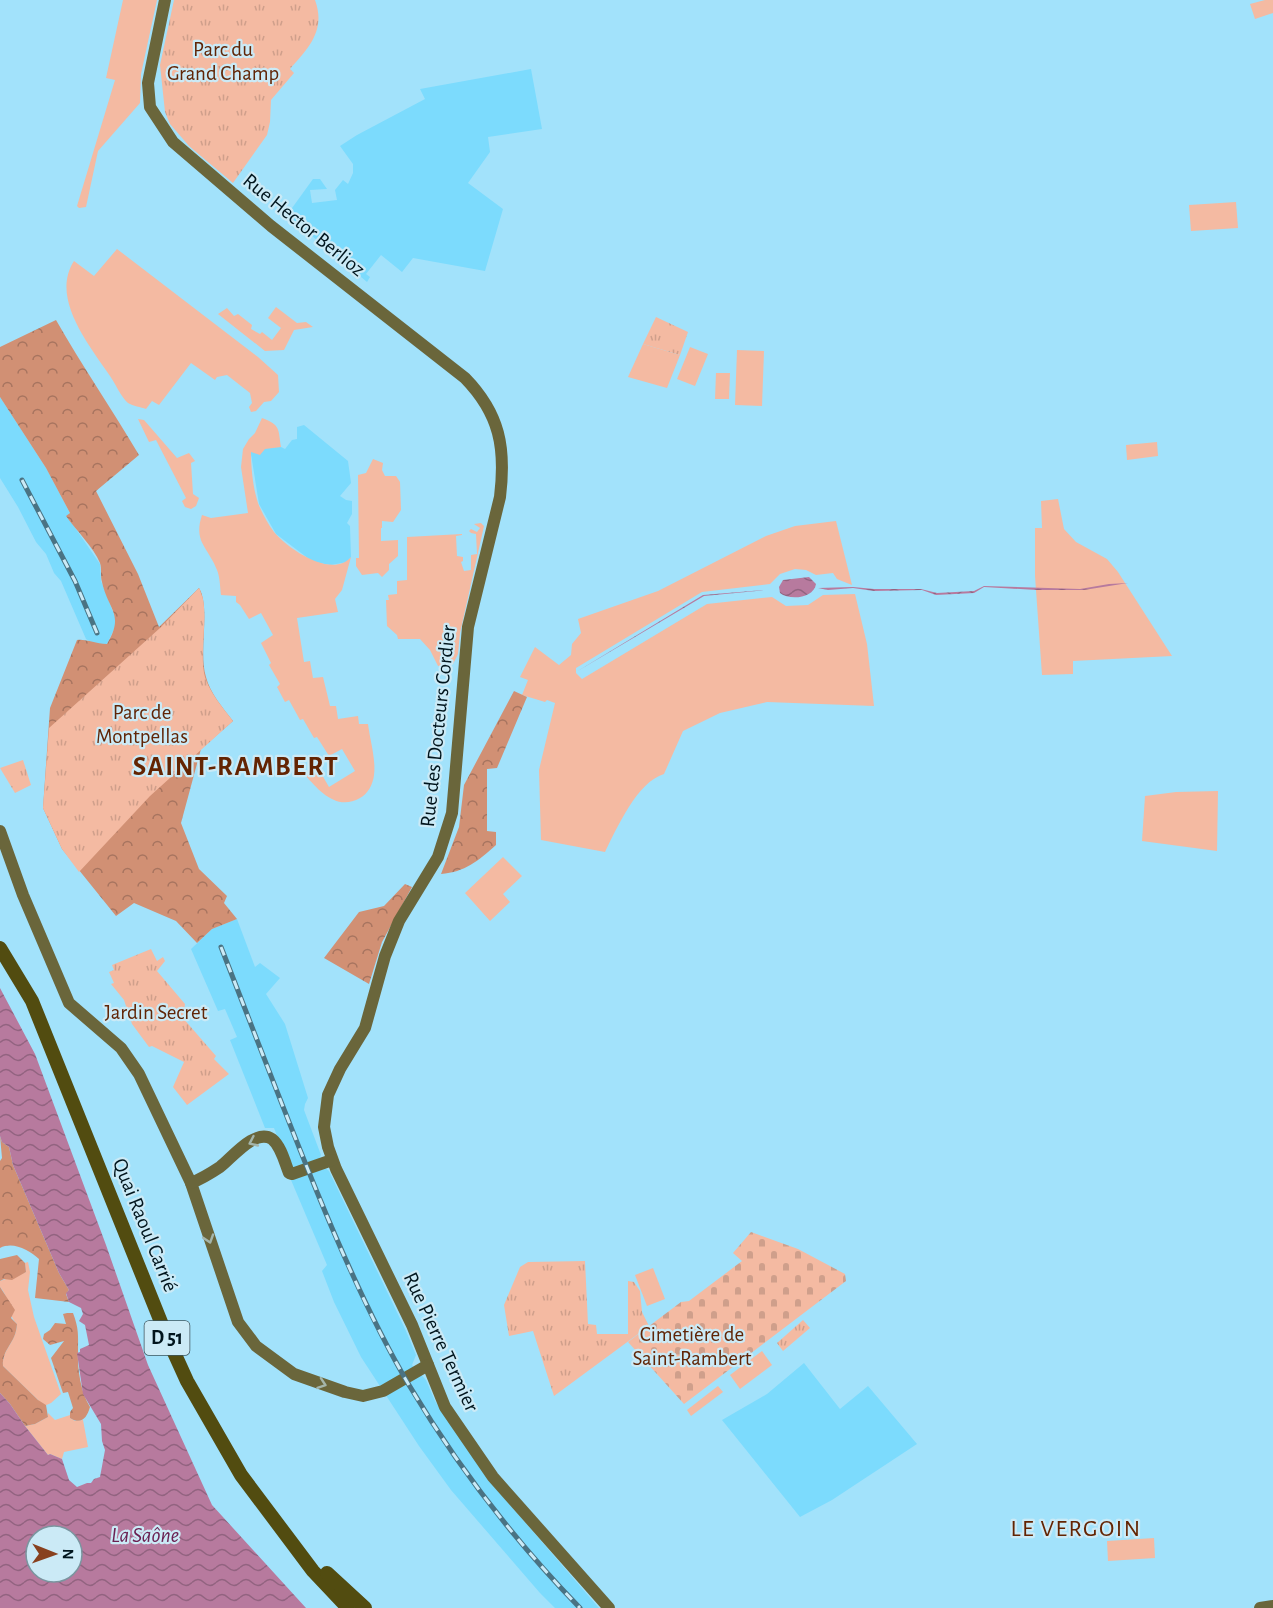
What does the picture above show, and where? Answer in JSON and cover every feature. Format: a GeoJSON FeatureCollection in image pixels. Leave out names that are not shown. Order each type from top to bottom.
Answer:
{"type":"FeatureCollection","features":[{"type":"Feature","properties":{"kind":"main road","name":"Quai Raoul Carrié"},"geometry":{"type":"LineString","coordinates":[[0,948],[32,1001],[167,1337],[187,1381],[242,1475],[313,1571],[348,1608]]}},
{"type":"Feature","properties":{"kind":"main road","name":"Quai Raoul Carrié"},"geometry":{"type":"LineString","coordinates":[[289,1538],[365,1608]]}},
{"type":"Feature","properties":{"kind":"street","name":"Rue Hector Berlioz"},"geometry":{"type":"LineString","coordinates":[[165,0],[148,84],[150,107],[173,142],[271,226],[465,378],[494,418],[502,450]]}},
{"type":"Feature","properties":{"kind":"street","name":"Rue des Docteurs Cordier"},"geometry":{"type":"LineString","coordinates":[[328,1161],[324,1127],[327,1095],[365,1028],[385,956],[399,921],[438,857],[453,813],[468,627],[500,497],[503,476],[502,450]]}},
{"type":"Feature","properties":{"kind":"street"},"geometry":{"type":"LineString","coordinates":[[0,831],[23,895],[69,1004],[126,1054],[139,1074],[191,1184],[238,1322],[256,1346],[294,1374],[354,1395],[363,1396],[383,1391],[423,1368]]}},
{"type":"Feature","properties":{"kind":"street"},"geometry":{"type":"LineString","coordinates":[[191,1184],[222,1166],[246,1144],[261,1137],[273,1140],[277,1145],[289,1173],[292,1174],[328,1161]]}},
{"type":"Feature","properties":{"kind":"street","name":"Rue Pierre Termier"},"geometry":{"type":"LineString","coordinates":[[328,1161],[412,1325],[423,1368],[446,1407],[493,1477],[609,1608]]}},
{"type":"Feature","properties":{"kind":"street"},"geometry":{"type":"LineString","coordinates":[[1260,1608],[1273,1606]]}},
{"type":"Feature","properties":{"kind":"shaded area"},"geometry":{"type":"Polygon","coordinates":[[[531,69],[542,129],[488,137],[490,152],[468,183],[503,209],[485,271],[413,258],[402,272],[381,255],[366,274],[370,277],[367,282],[287,215],[313,179],[320,179],[327,189],[310,190],[312,203],[337,200],[335,190],[343,180],[348,184],[353,173],[353,164],[340,146],[425,99],[420,89],[531,69]]]}},
{"type":"Feature","properties":{"kind":"shaded area"},"geometry":{"type":"Polygon","coordinates":[[[0,397],[46,468],[70,513],[67,516],[100,564],[101,581],[115,617],[115,627],[107,644],[94,644],[86,639],[61,581],[54,573],[46,554],[36,542],[0,478],[0,397]]]}},
{"type":"Feature","properties":{"kind":"shaded area"},"geometry":{"type":"Polygon","coordinates":[[[304,425],[348,461],[351,483],[340,496],[352,501],[352,514],[347,523],[350,526],[351,557],[347,562],[331,565],[313,562],[276,534],[259,504],[250,448],[281,447],[285,449],[292,440],[297,439],[297,427],[304,425]]]}},
{"type":"Feature","properties":{"kind":"shaded area"},"geometry":{"type":"Polygon","coordinates":[[[237,919],[255,967],[260,963],[280,978],[266,994],[285,1024],[308,1098],[304,1110],[321,1155],[319,1159],[295,1170],[290,1168],[274,1128],[265,1128],[230,1040],[237,1037],[225,1009],[218,1011],[191,949],[212,929],[237,919]]]}},
{"type":"Feature","properties":{"kind":"shaded area"},"geometry":{"type":"Polygon","coordinates":[[[324,1167],[329,1171],[406,1331],[416,1355],[412,1365],[426,1380],[435,1401],[491,1483],[599,1608],[555,1608],[540,1593],[451,1490],[419,1446],[361,1357],[334,1302],[322,1271],[327,1265],[291,1180],[324,1167]]]}},
{"type":"Feature","properties":{"kind":"shaded area"},"geometry":{"type":"Polygon","coordinates":[[[804,1363],[840,1409],[868,1386],[917,1444],[832,1500],[800,1517],[722,1420],[767,1394],[804,1363]]]}},
{"type":"Feature","properties":{"kind":"green space"},"geometry":{"type":"Polygon","coordinates":[[[123,0],[157,0],[141,74],[140,103],[98,151],[86,207],[79,208],[77,206],[115,80],[106,78],[123,0]]]}},
{"type":"Feature","properties":{"kind":"green space","name":"Parc du Grand Champ"},"geometry":{"type":"Polygon","coordinates":[[[174,0],[315,0],[318,20],[314,38],[290,69],[294,73],[271,100],[267,135],[233,183],[189,146],[170,124],[165,112],[160,65],[174,0]]]}},
{"type":"Feature","properties":{"kind":"green space"},"geometry":{"type":"Polygon","coordinates":[[[1273,0],[1273,13],[1255,19],[1250,4],[1273,0]]]}},
{"type":"Feature","properties":{"kind":"green space"},"geometry":{"type":"Polygon","coordinates":[[[1236,202],[1238,228],[1191,231],[1189,205],[1236,202]]]}},
{"type":"Feature","properties":{"kind":"green space"},"geometry":{"type":"Polygon","coordinates":[[[117,249],[258,357],[278,375],[279,392],[271,401],[264,402],[256,411],[251,412],[250,393],[227,375],[217,377],[215,380],[191,363],[159,405],[152,401],[146,409],[128,403],[83,336],[69,305],[67,290],[68,275],[74,261],[94,276],[117,249]]]}},
{"type":"Feature","properties":{"kind":"green space"},"geometry":{"type":"Polygon","coordinates":[[[276,307],[297,323],[306,322],[313,327],[294,330],[284,350],[265,351],[218,314],[227,308],[234,316],[238,314],[252,325],[251,329],[260,334],[262,332],[272,340],[281,328],[268,318],[276,307]]]}},
{"type":"Feature","properties":{"kind":"green space"},"geometry":{"type":"Polygon","coordinates":[[[656,317],[688,332],[680,355],[643,344],[656,317]]]}},
{"type":"Feature","properties":{"kind":"green space"},"geometry":{"type":"Polygon","coordinates":[[[56,320],[139,455],[96,491],[138,574],[159,627],[199,588],[204,607],[203,655],[206,677],[214,695],[233,721],[201,749],[181,823],[199,869],[227,896],[224,903],[237,919],[212,929],[197,943],[176,921],[134,903],[116,916],[62,849],[43,808],[50,708],[77,640],[107,644],[115,626],[113,612],[101,580],[101,565],[97,557],[66,516],[70,513],[46,468],[0,397],[0,347],[56,320]]]}},
{"type":"Feature","properties":{"kind":"green space"},"geometry":{"type":"Polygon","coordinates":[[[643,344],[680,355],[667,388],[628,377],[643,344]]]}},
{"type":"Feature","properties":{"kind":"green space"},"geometry":{"type":"Polygon","coordinates":[[[690,347],[708,354],[695,386],[677,379],[690,347]]]}},
{"type":"Feature","properties":{"kind":"green space"},"geometry":{"type":"Polygon","coordinates":[[[737,350],[764,351],[762,406],[735,405],[737,350]]]}},
{"type":"Feature","properties":{"kind":"green space"},"geometry":{"type":"Polygon","coordinates":[[[716,373],[730,373],[729,399],[715,399],[716,373]]]}},
{"type":"Feature","properties":{"kind":"green space"},"geometry":{"type":"Polygon","coordinates":[[[262,418],[276,426],[281,447],[265,449],[260,455],[251,452],[256,497],[270,526],[289,546],[311,559],[333,565],[343,563],[351,557],[342,590],[335,599],[338,612],[297,618],[304,662],[310,661],[313,678],[323,677],[330,706],[336,706],[338,719],[358,716],[359,724],[368,724],[374,763],[373,778],[365,794],[352,801],[336,801],[330,798],[305,775],[318,768],[329,787],[355,771],[342,749],[329,756],[317,737],[314,738],[303,719],[300,720],[289,700],[285,702],[277,687],[280,684],[269,665],[271,663],[261,643],[273,635],[261,613],[249,619],[236,602],[236,596],[221,595],[217,570],[200,538],[202,515],[211,518],[248,513],[241,467],[243,449],[255,433],[262,418]]]}},
{"type":"Feature","properties":{"kind":"green space"},"geometry":{"type":"Polygon","coordinates":[[[138,419],[144,420],[177,458],[189,453],[195,461],[191,463],[193,494],[199,498],[196,506],[191,509],[185,507],[182,501],[186,498],[156,440],[149,442],[138,419]]]}},
{"type":"Feature","properties":{"kind":"green space"},"geometry":{"type":"Polygon","coordinates":[[[1157,442],[1158,456],[1127,460],[1126,445],[1157,442]]]}},
{"type":"Feature","properties":{"kind":"green space"},"geometry":{"type":"Polygon","coordinates":[[[373,459],[383,463],[382,470],[385,476],[396,476],[400,482],[401,510],[393,522],[382,521],[381,528],[381,541],[398,540],[398,556],[389,564],[389,570],[382,577],[378,573],[362,575],[356,566],[356,558],[359,558],[358,475],[366,473],[373,459]]]}},
{"type":"Feature","properties":{"kind":"green space"},"geometry":{"type":"Polygon","coordinates":[[[1058,499],[1064,529],[1076,542],[1107,559],[1118,572],[1172,656],[1073,661],[1073,674],[1042,675],[1035,576],[1035,528],[1042,528],[1041,501],[1058,499]]]}},
{"type":"Feature","properties":{"kind":"green space"},"geometry":{"type":"Polygon","coordinates":[[[836,521],[852,585],[837,579],[833,573],[816,575],[806,570],[795,569],[780,574],[770,584],[702,592],[576,668],[576,673],[582,679],[707,604],[772,597],[786,606],[808,605],[823,595],[855,594],[867,644],[874,706],[767,702],[720,713],[683,731],[664,774],[645,786],[637,796],[605,852],[541,840],[539,770],[555,703],[522,695],[528,680],[520,677],[535,647],[559,665],[571,655],[572,644],[581,633],[578,619],[658,591],[766,536],[795,526],[836,521]]]}},
{"type":"Feature","properties":{"kind":"green space"},"geometry":{"type":"Polygon","coordinates":[[[481,523],[484,526],[460,633],[458,654],[453,664],[438,666],[430,650],[420,639],[398,639],[397,635],[387,626],[386,600],[389,600],[388,595],[397,594],[397,581],[407,580],[407,537],[462,534],[456,536],[457,556],[463,557],[461,562],[464,571],[471,570],[471,555],[477,554],[476,534],[469,531],[471,529],[477,532],[480,528],[474,524],[481,523]]]}},
{"type":"Feature","properties":{"kind":"green space","name":"Parc de Montpellas"},"geometry":{"type":"Polygon","coordinates":[[[199,588],[204,607],[203,667],[205,677],[213,695],[233,721],[150,796],[79,872],[62,849],[43,808],[49,728],[160,628],[199,588]]]}},
{"type":"Feature","properties":{"kind":"green space"},"geometry":{"type":"Polygon","coordinates":[[[514,691],[527,697],[497,768],[487,769],[487,831],[496,832],[496,845],[471,865],[441,874],[459,827],[464,785],[514,691]]]}},
{"type":"Feature","properties":{"kind":"green space"},"geometry":{"type":"Polygon","coordinates":[[[23,760],[31,785],[15,793],[0,768],[23,760]]]}},
{"type":"Feature","properties":{"kind":"green space"},"geometry":{"type":"Polygon","coordinates":[[[1218,791],[1217,851],[1142,841],[1145,796],[1176,792],[1218,791]]]}},
{"type":"Feature","properties":{"kind":"green space"},"geometry":{"type":"Polygon","coordinates":[[[503,857],[522,876],[503,894],[510,902],[490,921],[465,893],[503,857]]]}},
{"type":"Feature","properties":{"kind":"green space"},"geometry":{"type":"Polygon","coordinates":[[[405,884],[412,887],[382,942],[369,984],[324,958],[359,912],[384,906],[405,884]]]}},
{"type":"Feature","properties":{"kind":"green space","name":"Jardin Secret"},"geometry":{"type":"Polygon","coordinates":[[[151,949],[157,961],[163,957],[165,961],[157,971],[185,1004],[183,1018],[216,1056],[214,1059],[229,1074],[187,1105],[173,1087],[184,1062],[152,1046],[149,1047],[132,1024],[124,1000],[111,984],[114,983],[109,972],[114,970],[112,965],[151,949]]]}},
{"type":"Feature","properties":{"kind":"green space"},"geometry":{"type":"Polygon","coordinates":[[[0,1136],[2,1142],[9,1147],[13,1165],[59,1273],[69,1290],[66,1294],[69,1302],[35,1298],[39,1259],[31,1252],[15,1246],[0,1248],[0,1161],[2,1158],[0,1136]]]}},
{"type":"Feature","properties":{"kind":"green space","name":"Cimetière de Saint-Rambert"},"geometry":{"type":"Polygon","coordinates":[[[751,1232],[798,1249],[845,1274],[846,1281],[684,1404],[628,1342],[681,1302],[689,1301],[742,1261],[733,1253],[751,1232]]]}},
{"type":"Feature","properties":{"kind":"green space"},"geometry":{"type":"Polygon","coordinates":[[[17,1255],[25,1263],[26,1272],[12,1280],[0,1281],[0,1259],[17,1255]]]}},
{"type":"Feature","properties":{"kind":"green space"},"geometry":{"type":"Polygon","coordinates":[[[585,1261],[588,1324],[596,1325],[597,1334],[628,1334],[628,1281],[634,1282],[640,1291],[642,1312],[649,1326],[554,1396],[533,1331],[509,1336],[504,1305],[520,1267],[528,1262],[585,1261]]]}},
{"type":"Feature","properties":{"kind":"green space"},"geometry":{"type":"Polygon","coordinates":[[[28,1262],[30,1272],[28,1290],[34,1317],[61,1394],[42,1407],[38,1400],[3,1366],[3,1360],[17,1324],[11,1316],[0,1281],[26,1272],[25,1263],[28,1262]]]}},
{"type":"Feature","properties":{"kind":"green space"},"geometry":{"type":"Polygon","coordinates":[[[653,1268],[665,1299],[647,1306],[635,1275],[653,1268]]]}},
{"type":"Feature","properties":{"kind":"green space"},"geometry":{"type":"Polygon","coordinates":[[[0,1287],[15,1310],[11,1318],[17,1324],[3,1360],[3,1366],[46,1405],[48,1417],[35,1424],[25,1426],[0,1393],[0,1287]]]}},
{"type":"Feature","properties":{"kind":"green space"},"geometry":{"type":"Polygon","coordinates":[[[73,1313],[76,1323],[79,1373],[84,1395],[90,1407],[85,1417],[77,1421],[70,1418],[73,1408],[68,1392],[63,1393],[51,1358],[64,1341],[50,1345],[43,1339],[44,1334],[55,1323],[66,1324],[63,1314],[73,1313]]]}},
{"type":"Feature","properties":{"kind":"green space"},"geometry":{"type":"Polygon","coordinates":[[[803,1320],[810,1328],[783,1351],[777,1343],[803,1320]]]}},
{"type":"Feature","properties":{"kind":"green space"},"geometry":{"type":"Polygon","coordinates":[[[762,1351],[772,1365],[740,1389],[730,1375],[762,1351]]]}},
{"type":"Feature","properties":{"kind":"green space"},"geometry":{"type":"Polygon","coordinates":[[[718,1386],[723,1392],[691,1416],[687,1410],[718,1386]]]}},
{"type":"Feature","properties":{"kind":"green space"},"geometry":{"type":"Polygon","coordinates":[[[48,1413],[55,1420],[70,1415],[70,1418],[75,1421],[83,1420],[88,1447],[64,1452],[62,1459],[48,1455],[25,1426],[48,1417],[48,1413]]]}},
{"type":"Feature","properties":{"kind":"green space"},"geometry":{"type":"Polygon","coordinates":[[[1154,1538],[1155,1558],[1108,1561],[1107,1541],[1154,1538]]]}},
{"type":"Feature","properties":{"kind":"water"},"geometry":{"type":"Polygon","coordinates":[[[809,577],[816,584],[814,589],[806,595],[790,597],[780,593],[779,587],[783,580],[809,577]]]}},
{"type":"Feature","properties":{"kind":"water"},"geometry":{"type":"Polygon","coordinates":[[[1128,583],[1084,590],[984,587],[974,593],[936,595],[922,590],[874,591],[853,588],[828,590],[818,588],[853,587],[921,589],[937,593],[974,591],[984,586],[1080,589],[1128,583]]]}},
{"type":"Feature","properties":{"kind":"water"},"geometry":{"type":"Polygon","coordinates":[[[776,589],[704,596],[576,672],[703,595],[776,589]]]}},
{"type":"Feature","properties":{"kind":"water","name":"La Saône"},"geometry":{"type":"Polygon","coordinates":[[[0,988],[35,1054],[148,1365],[212,1505],[306,1608],[0,1608],[0,1393],[48,1455],[62,1459],[69,1480],[77,1487],[91,1483],[100,1477],[105,1450],[101,1424],[83,1394],[77,1353],[89,1345],[85,1325],[79,1321],[83,1314],[81,1308],[69,1302],[66,1293],[69,1290],[59,1273],[13,1165],[9,1147],[2,1142],[0,1136],[0,988]]]}},
{"type":"Feature","properties":{"kind":"railway"},"geometry":{"type":"LineString","coordinates":[[22,480],[75,581],[97,633]]}},
{"type":"Feature","properties":{"kind":"railway"},"geometry":{"type":"LineString","coordinates":[[221,947],[327,1217],[396,1362],[427,1415],[488,1502],[580,1608]]}},
{"type":"Feature","properties":{"kind":"district","name":"SAINT-RAMBERT"},"geometry":{"type":"Point","coordinates":[236,766]}},
{"type":"Feature","properties":{"kind":"district","name":"LE VERGOIN"},"geometry":{"type":"Point","coordinates":[1076,1529]}}]}
